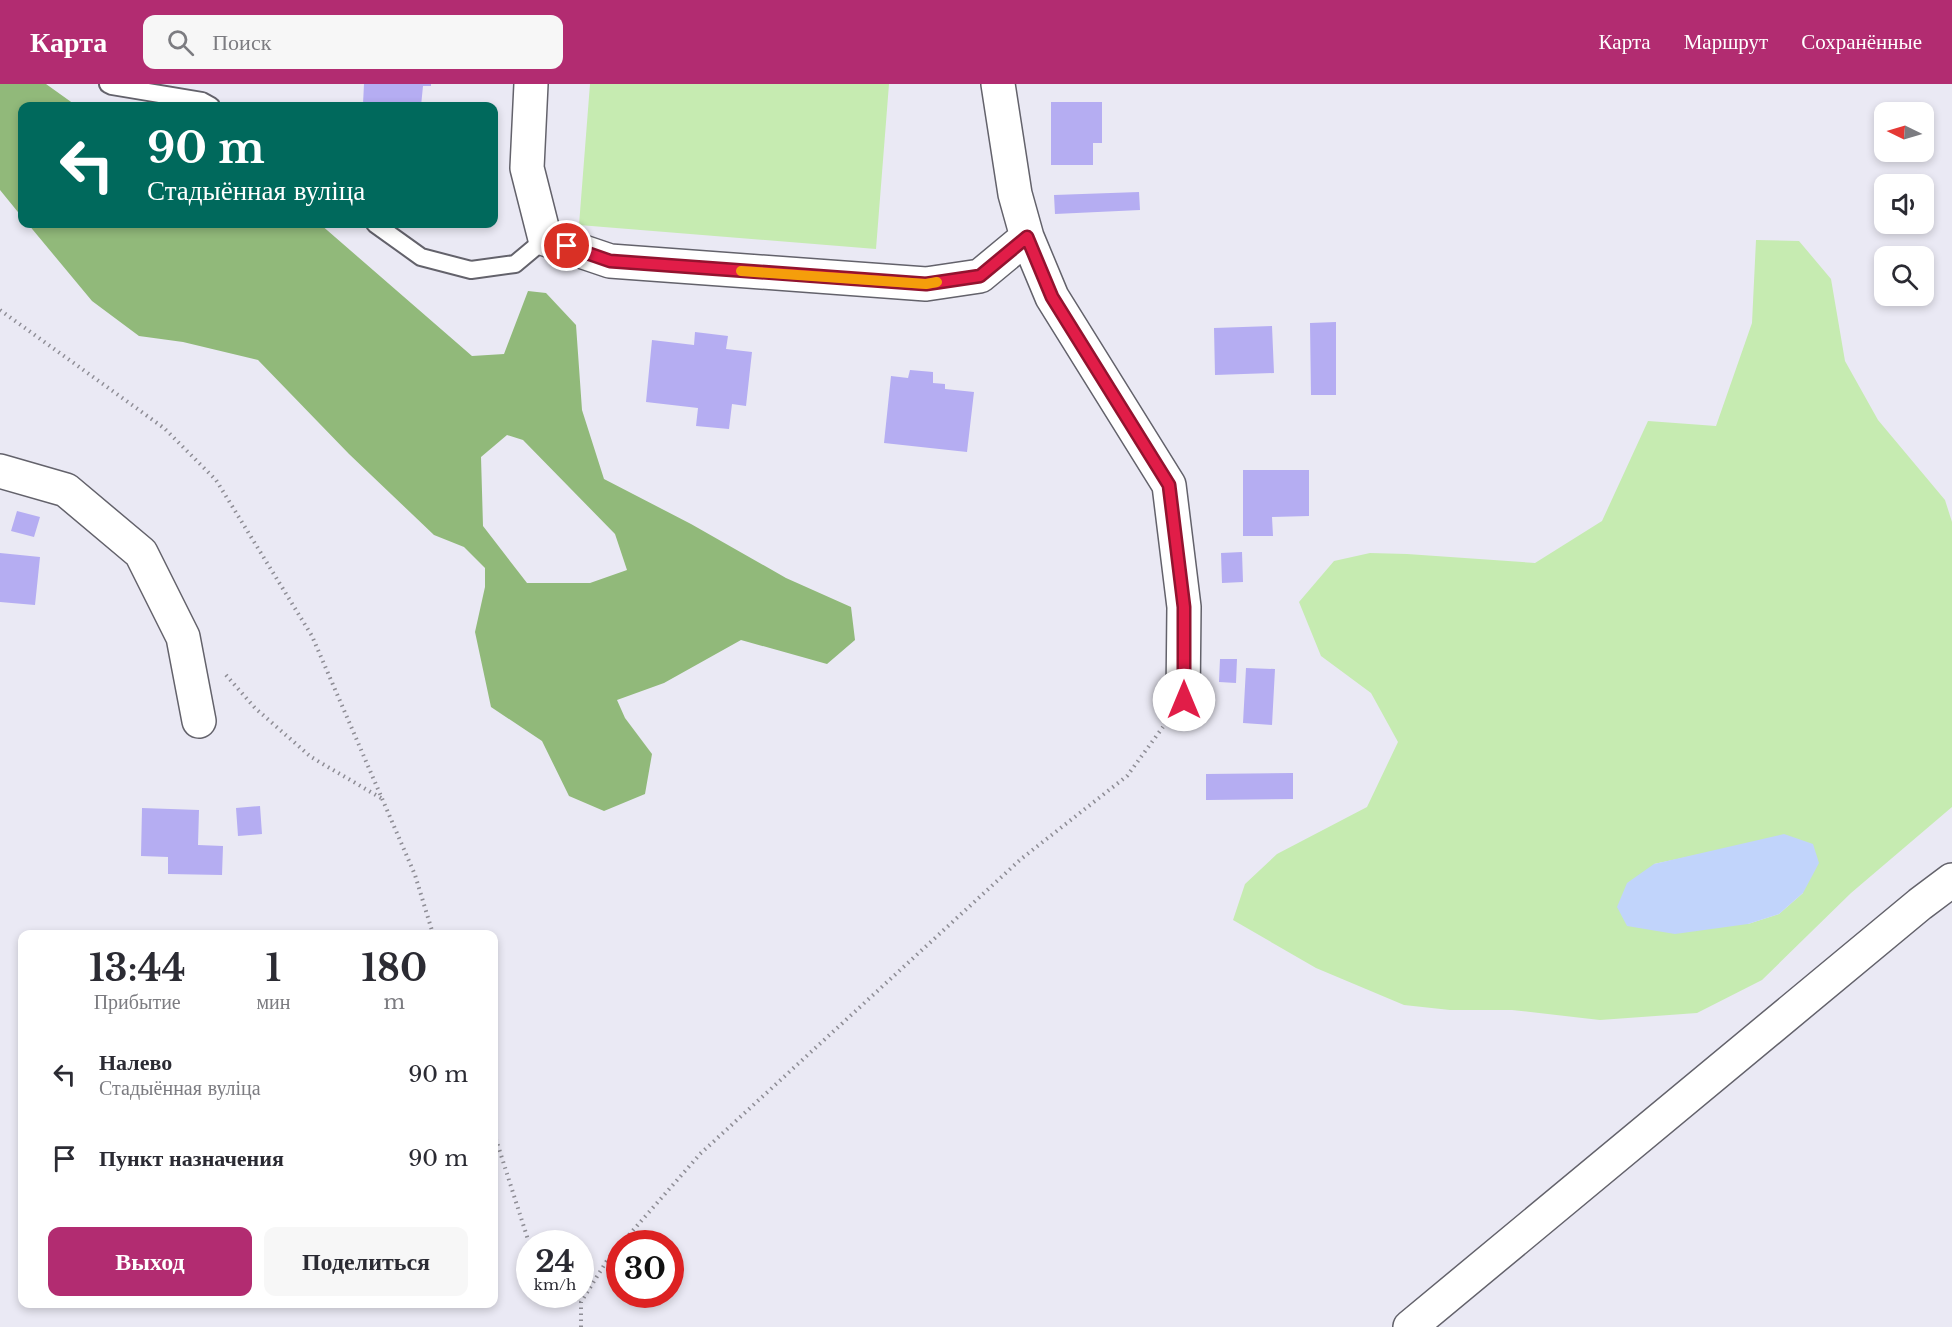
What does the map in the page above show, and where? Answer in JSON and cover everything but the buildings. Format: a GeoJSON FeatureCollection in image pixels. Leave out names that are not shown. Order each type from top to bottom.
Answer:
{"type":"FeatureCollection","features":[{"type":"Feature","properties":{"kind":"street"},"geometry":{"type":"LineString","coordinates":[[531,84],[527,168],[545,239],[610,261],[926,284],[980,276],[1027,237]]}},
{"type":"Feature","properties":{"kind":"street"},"geometry":{"type":"LineString","coordinates":[[998,84],[1015,194],[1027,237],[1052,297],[1169,485],[1184,607],[1184,700]]}},
{"type":"Feature","properties":{"kind":"street"},"geometry":{"type":"LineString","coordinates":[[0,471],[66,490],[141,553],[183,637],[199,721]]}},
{"type":"Feature","properties":{"kind":"street"},"geometry":{"type":"LineString","coordinates":[[1410,1327],[1920,904],[1952,880]]}},
{"type":"Feature","properties":{"kind":"lane"},"geometry":{"type":"LineString","coordinates":[[108,84],[204,102]]}},
{"type":"Feature","properties":{"kind":"lane"},"geometry":{"type":"LineString","coordinates":[[381,228],[421,257],[471,270],[515,264],[545,239]]}},
{"type":"Feature","properties":{"kind":"path"},"geometry":{"type":"LineString","coordinates":[[0,310],[164,428],[216,480],[312,636],[415,875],[432,930]]}},
{"type":"Feature","properties":{"kind":"path"},"geometry":{"type":"LineString","coordinates":[[183,637],[221,669],[255,708],[311,757],[381,798]]}},
{"type":"Feature","properties":{"kind":"path"},"geometry":{"type":"LineString","coordinates":[[633,1230],[709,1146],[1021,859],[1127,776],[1184,700]]}},
{"type":"Feature","properties":{"kind":"path"},"geometry":{"type":"LineString","coordinates":[[498,1145],[525,1230]]}},
{"type":"Feature","properties":{"kind":"path"},"geometry":{"type":"LineString","coordinates":[[594,1281],[606,1262]]}},
{"type":"Feature","properties":{"kind":"path"},"geometry":{"type":"LineString","coordinates":[[581,1308],[581,1327]]}},
{"type":"Feature","properties":{"kind":"green space"},"geometry":{"type":"Polygon","coordinates":[[[0,84],[46,84],[71,102],[18,102],[18,212],[0,190],[0,84]]]}},
{"type":"Feature","properties":{"kind":"green space"},"geometry":{"type":"Polygon","coordinates":[[[590,84],[889,84],[876,249],[579,225],[590,84]]]}},
{"type":"Feature","properties":{"kind":"green space"},"geometry":{"type":"Polygon","coordinates":[[[31,228],[325,228],[472,356],[504,354],[528,291],[546,293],[576,325],[582,410],[604,479],[691,524],[786,578],[851,607],[855,640],[827,664],[741,640],[664,683],[617,700],[625,718],[652,754],[645,794],[604,811],[569,796],[542,741],[491,707],[475,632],[485,587],[485,568],[464,547],[434,535],[349,454],[258,360],[183,342],[139,336],[92,301],[31,228]],[[507,435],[481,457],[483,526],[527,583],[590,583],[627,570],[615,534],[523,440],[507,435]]]}},
{"type":"Feature","properties":{"kind":"green space"},"geometry":{"type":"Polygon","coordinates":[[[1756,240],[1799,241],[1831,279],[1845,361],[1878,420],[1945,500],[1952,522],[1952,807],[1851,893],[1762,980],[1697,1013],[1600,1020],[1512,1010],[1450,1010],[1404,1005],[1316,968],[1233,920],[1245,884],[1277,854],[1367,807],[1398,742],[1371,693],[1321,656],[1299,602],[1334,561],[1370,553],[1535,563],[1602,521],[1648,421],[1716,426],[1752,323],[1756,240]],[[1715,851],[1654,864],[1748,924],[1779,914],[1803,893],[1715,851]]]}},
{"type":"Feature","properties":{"kind":"water"},"geometry":{"type":"Polygon","coordinates":[[[1784,834],[1813,844],[1819,863],[1803,893],[1779,914],[1748,924],[1675,934],[1627,926],[1617,907],[1627,883],[1654,864],[1784,834]]]}},
{"type":"Feature","properties":{"kind":"slow traffic"},"geometry":{"type":"LineString","coordinates":[[741,271],[926,284],[937,282]]}},
{"type":"Feature","properties":{"kind":"route"},"geometry":{"type":"LineString","coordinates":[[567,246],[610,261],[926,284],[980,276],[1027,237],[1052,297],[1169,485],[1184,607],[1184,700]]}}]}
